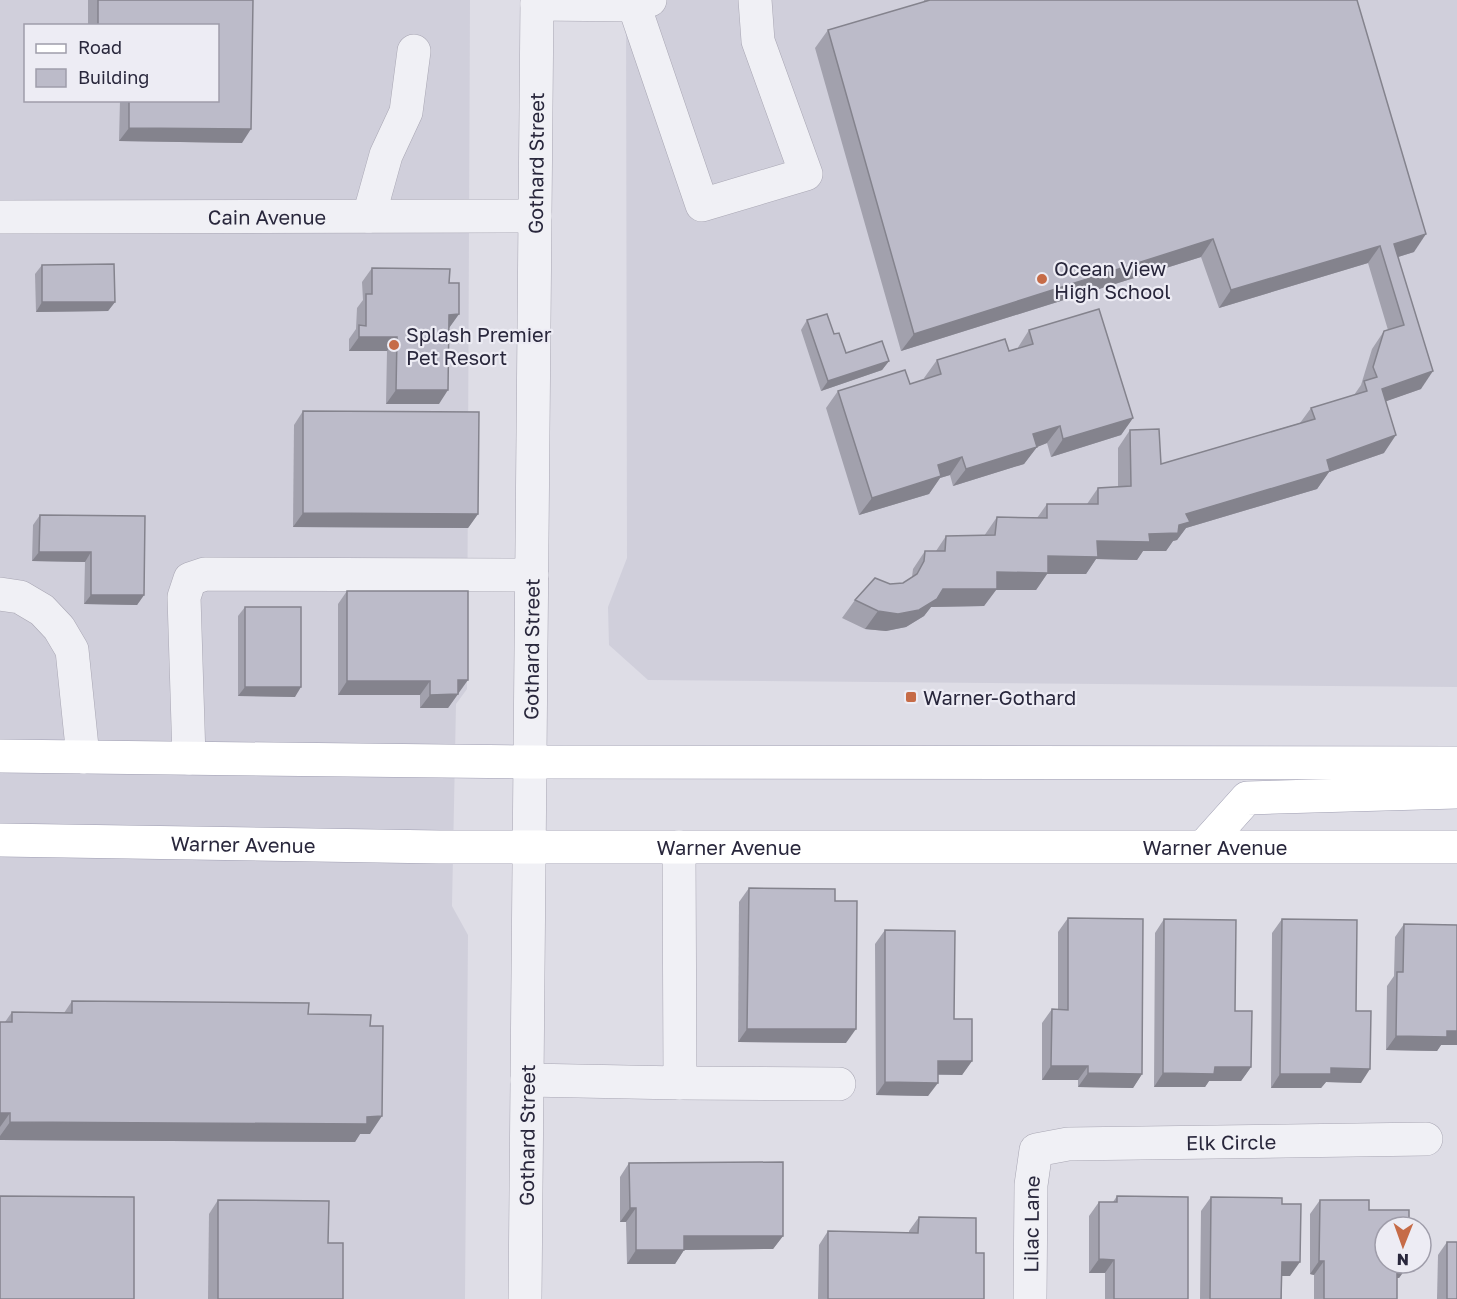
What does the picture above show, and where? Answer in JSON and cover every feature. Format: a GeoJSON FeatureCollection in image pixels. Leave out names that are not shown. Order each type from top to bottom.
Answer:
{"type":"FeatureCollection","features":[{"type":"Feature","properties":{"kind":"main road"},"geometry":{"type":"LineString","coordinates":[[0,756],[530,762],[1457,763]]}},
{"type":"Feature","properties":{"kind":"main road"},"geometry":{"type":"LineString","coordinates":[[1204,846],[1247,798],[1457,792]]}},
{"type":"Feature","properties":{"kind":"main road","name":"Warner Avenue"},"geometry":{"type":"LineString","coordinates":[[0,840],[529,847],[1457,847]]}},
{"type":"Feature","properties":{"kind":"street"},"geometry":{"type":"LineString","coordinates":[[537,2],[642,2],[702,205],[806,174],[758,40],[755,0]]}},
{"type":"Feature","properties":{"kind":"street","name":"Gothard Street"},"geometry":{"type":"LineString","coordinates":[[525,1299],[537,2]]}},
{"type":"Feature","properties":{"kind":"street"},"geometry":{"type":"LineString","coordinates":[[369,216],[386,155],[406,112],[414,51]]}},
{"type":"Feature","properties":{"kind":"street","name":"Cain Avenue"},"geometry":{"type":"LineString","coordinates":[[0,217],[535,216]]}},
{"type":"Feature","properties":{"kind":"street"},"geometry":{"type":"LineString","coordinates":[[189,758],[184,597],[190,579],[205,574],[532,575]]}},
{"type":"Feature","properties":{"kind":"street"},"geometry":{"type":"LineString","coordinates":[[0,594],[20,597],[42,610],[59,628],[72,650],[83,757]]}},
{"type":"Feature","properties":{"kind":"street"},"geometry":{"type":"LineString","coordinates":[[679,847],[680,1083]]}},
{"type":"Feature","properties":{"kind":"street"},"geometry":{"type":"LineString","coordinates":[[527,1080],[839,1084]]}},
{"type":"Feature","properties":{"kind":"street","name":"Elk Circle"},"geometry":{"type":"LineString","coordinates":[[1036,1150],[1068,1144],[1426,1139]]}},
{"type":"Feature","properties":{"kind":"street","name":"Lilac Lane"},"geometry":{"type":"LineString","coordinates":[[1030,1299],[1030,1185],[1036,1150]]}},
{"type":"Feature","properties":{"kind":"shaded area"},"geometry":{"type":"Polygon","coordinates":[[[0,0],[470,0],[467,689],[456,704],[452,906],[468,935],[465,1299],[0,1299],[0,0]]]}},
{"type":"Feature","properties":{"kind":"shaded area","name":"Ocean View High School"},"geometry":{"type":"Polygon","coordinates":[[[626,0],[1457,0],[1457,687],[648,680],[609,645],[608,607],[627,558],[626,0]]]}},
{"type":"Feature","properties":{"kind":"building"},"geometry":{"type":"Polygon","coordinates":[[[98,0],[253,0],[251,129],[129,128],[129,102],[219,102],[219,24],[98,24],[98,0]]]}},
{"type":"Feature","properties":{"kind":"building"},"geometry":{"type":"Polygon","coordinates":[[[930,0],[1357,0],[1426,234],[1394,244],[1433,371],[1382,389],[1396,435],[1327,460],[1330,471],[1186,514],[1190,522],[1179,525],[1178,533],[1149,534],[1150,542],[1097,541],[1098,557],[1048,556],[1048,573],[997,572],[997,589],[943,589],[937,599],[919,610],[898,614],[878,611],[855,600],[875,578],[890,584],[903,583],[917,574],[924,561],[925,551],[945,551],[946,536],[995,535],[997,517],[1047,518],[1047,504],[1098,504],[1098,488],[1131,486],[1130,430],[1159,429],[1161,464],[1315,419],[1311,408],[1367,391],[1364,381],[1377,377],[1373,367],[1384,331],[1404,325],[1380,246],[1231,290],[1213,239],[914,334],[828,30],[930,0]]]}},
{"type":"Feature","properties":{"kind":"building"},"geometry":{"type":"Polygon","coordinates":[[[114,264],[115,302],[42,302],[42,265],[114,264]]]}},
{"type":"Feature","properties":{"kind":"building","name":"Splash Premier Pet Resort"},"geometry":{"type":"Polygon","coordinates":[[[372,268],[450,269],[449,283],[459,283],[459,314],[449,315],[448,390],[396,390],[397,337],[359,337],[359,325],[366,326],[366,294],[372,294],[372,268]]]}},
{"type":"Feature","properties":{"kind":"building"},"geometry":{"type":"Polygon","coordinates":[[[1099,309],[1133,418],[1063,439],[1060,426],[1033,434],[1037,447],[966,469],[962,457],[938,465],[941,476],[872,498],[838,391],[905,370],[910,384],[941,374],[937,360],[1005,339],[1009,351],[1033,344],[1029,330],[1099,309]]]}},
{"type":"Feature","properties":{"kind":"building"},"geometry":{"type":"Polygon","coordinates":[[[827,314],[834,334],[839,333],[846,353],[882,341],[889,361],[828,381],[807,320],[827,314]]]}},
{"type":"Feature","properties":{"kind":"building"},"geometry":{"type":"Polygon","coordinates":[[[303,411],[479,412],[478,514],[303,513],[303,411]]]}},
{"type":"Feature","properties":{"kind":"building"},"geometry":{"type":"Polygon","coordinates":[[[40,515],[145,516],[144,595],[91,595],[91,552],[39,552],[40,515]]]}},
{"type":"Feature","properties":{"kind":"building"},"geometry":{"type":"Polygon","coordinates":[[[347,591],[468,591],[468,680],[458,680],[458,694],[430,695],[430,681],[347,681],[347,591]]]}},
{"type":"Feature","properties":{"kind":"building"},"geometry":{"type":"Polygon","coordinates":[[[245,607],[301,607],[301,687],[245,687],[245,607]]]}},
{"type":"Feature","properties":{"kind":"building"},"geometry":{"type":"Polygon","coordinates":[[[749,888],[835,889],[835,901],[857,901],[856,1029],[747,1029],[749,888]]]}},
{"type":"Feature","properties":{"kind":"building"},"geometry":{"type":"Polygon","coordinates":[[[1068,918],[1143,919],[1142,1074],[1088,1073],[1088,1066],[1051,1066],[1052,1009],[1068,1010],[1068,918]]]}},
{"type":"Feature","properties":{"kind":"building"},"geometry":{"type":"Polygon","coordinates":[[[1164,919],[1236,920],[1235,1011],[1252,1011],[1251,1067],[1215,1067],[1214,1074],[1163,1073],[1164,919]]]}},
{"type":"Feature","properties":{"kind":"building"},"geometry":{"type":"Polygon","coordinates":[[[1282,919],[1357,920],[1356,1011],[1371,1011],[1370,1069],[1331,1068],[1331,1074],[1280,1074],[1282,919]]]}},
{"type":"Feature","properties":{"kind":"building"},"geometry":{"type":"Polygon","coordinates":[[[1404,924],[1457,925],[1457,1031],[1447,1031],[1447,1037],[1396,1036],[1397,972],[1403,972],[1404,924]]]}},
{"type":"Feature","properties":{"kind":"building"},"geometry":{"type":"Polygon","coordinates":[[[885,930],[955,931],[954,1019],[972,1019],[972,1061],[938,1061],[938,1083],[885,1082],[885,930]]]}},
{"type":"Feature","properties":{"kind":"building"},"geometry":{"type":"Polygon","coordinates":[[[72,1001],[309,1003],[308,1014],[371,1015],[370,1026],[383,1026],[382,1116],[367,1117],[367,1124],[10,1122],[10,1113],[0,1113],[0,1022],[12,1022],[12,1012],[72,1013],[72,1001]]]}},
{"type":"Feature","properties":{"kind":"building"},"geometry":{"type":"Polygon","coordinates":[[[783,1162],[783,1236],[684,1236],[684,1250],[636,1250],[636,1208],[630,1208],[629,1163],[783,1162]]]}},
{"type":"Feature","properties":{"kind":"building"},"geometry":{"type":"Polygon","coordinates":[[[0,1196],[134,1197],[134,1299],[0,1299],[0,1196]]]}},
{"type":"Feature","properties":{"kind":"building"},"geometry":{"type":"Polygon","coordinates":[[[1117,1196],[1188,1197],[1188,1299],[1114,1299],[1114,1260],[1099,1259],[1099,1202],[1117,1202],[1117,1196]]]}},
{"type":"Feature","properties":{"kind":"building"},"geometry":{"type":"Polygon","coordinates":[[[1211,1197],[1282,1198],[1282,1204],[1301,1204],[1300,1262],[1282,1262],[1281,1299],[1210,1299],[1211,1197]]]}},
{"type":"Feature","properties":{"kind":"building"},"geometry":{"type":"Polygon","coordinates":[[[218,1200],[329,1201],[328,1243],[343,1243],[343,1299],[218,1299],[218,1200]]]}},
{"type":"Feature","properties":{"kind":"building"},"geometry":{"type":"Polygon","coordinates":[[[1320,1200],[1369,1200],[1369,1210],[1409,1210],[1409,1215],[1373,1215],[1373,1275],[1397,1275],[1397,1299],[1324,1299],[1324,1261],[1319,1261],[1320,1200]]]}},
{"type":"Feature","properties":{"kind":"building"},"geometry":{"type":"Polygon","coordinates":[[[919,1217],[976,1218],[976,1253],[984,1253],[984,1299],[828,1299],[828,1231],[918,1233],[919,1217]]]}},
{"type":"Feature","properties":{"kind":"building"},"geometry":{"type":"Polygon","coordinates":[[[1447,1242],[1457,1242],[1457,1299],[1447,1299],[1447,1242]]]}},
{"type":"Feature","properties":{"kind":"place","name":"Ocean View High School"},"geometry":{"type":"Point","coordinates":[1042,279]}},
{"type":"Feature","properties":{"kind":"place","name":"Splash Premier Pet Resort"},"geometry":{"type":"Point","coordinates":[394,345]}},
{"type":"Feature","properties":{"kind":"place","name":"Warner-Gothard"},"geometry":{"type":"Point","coordinates":[911,697]}}]}
